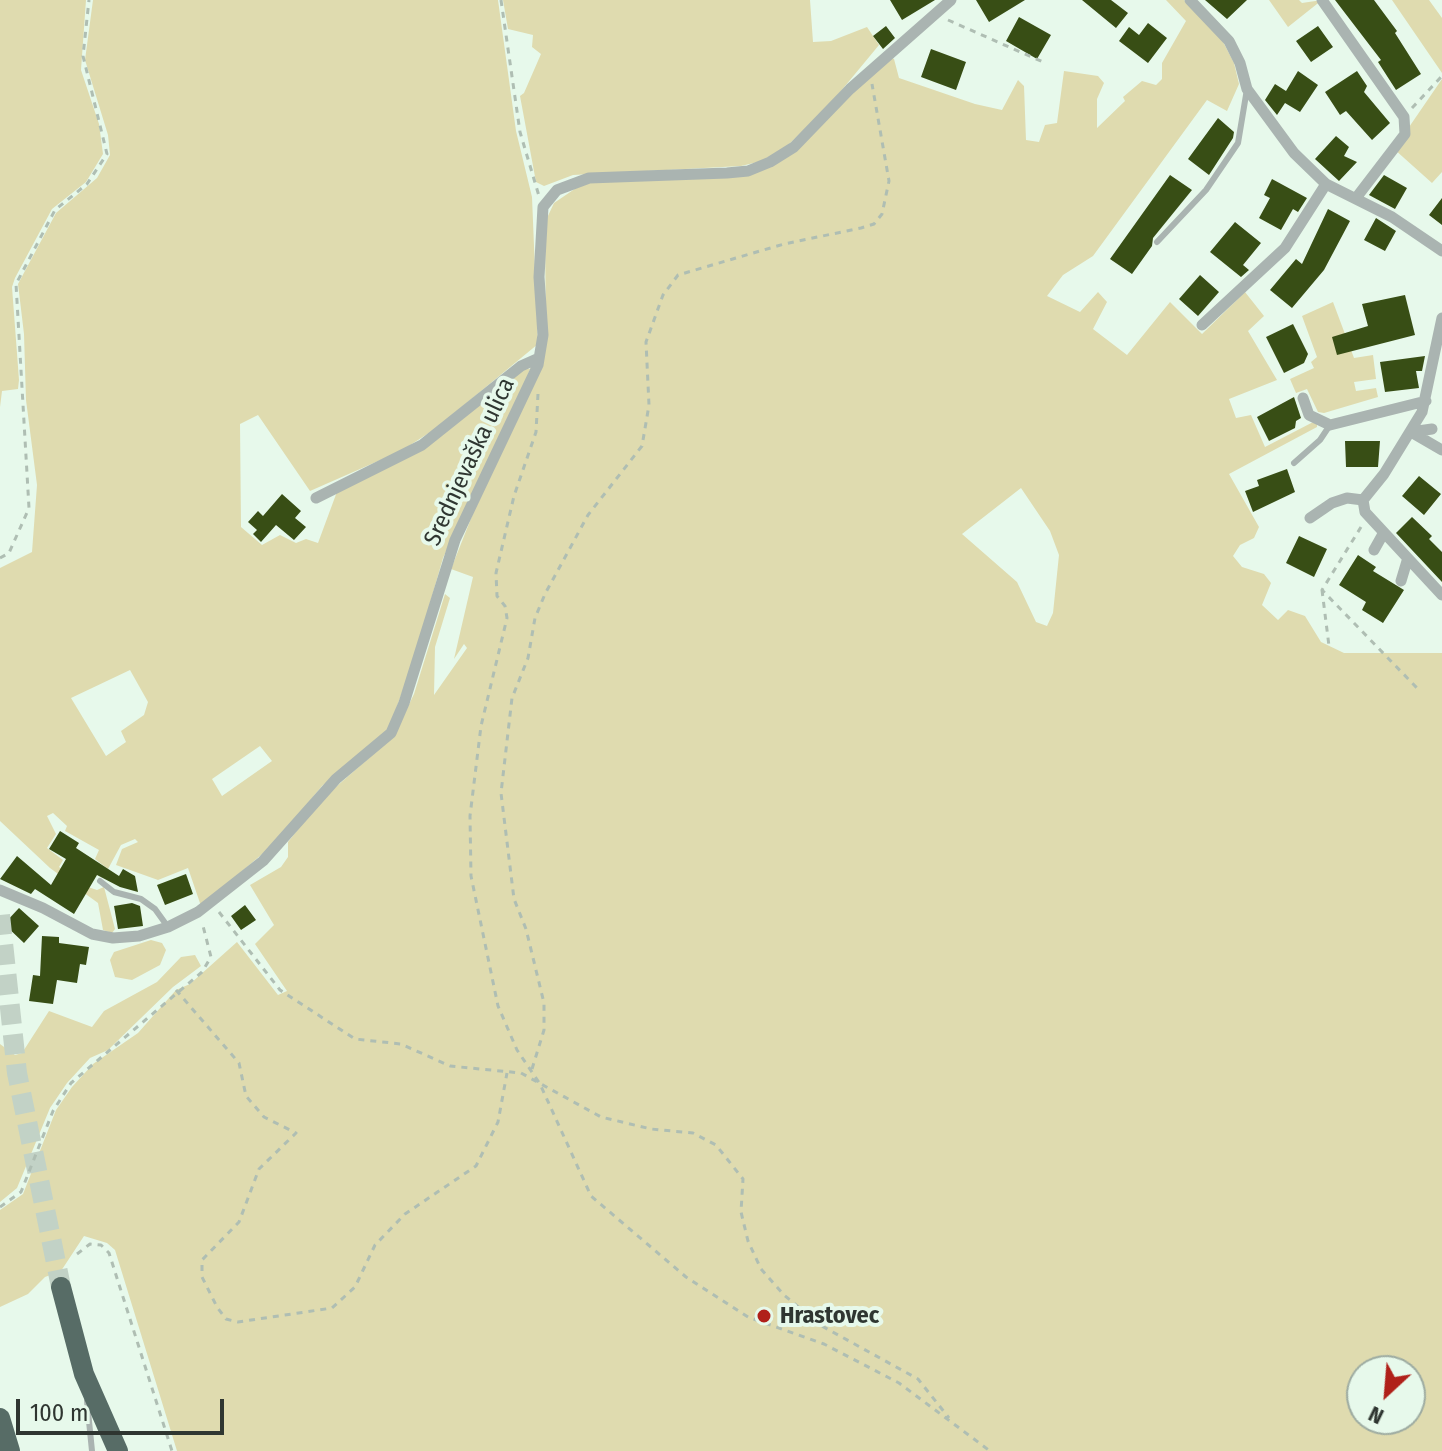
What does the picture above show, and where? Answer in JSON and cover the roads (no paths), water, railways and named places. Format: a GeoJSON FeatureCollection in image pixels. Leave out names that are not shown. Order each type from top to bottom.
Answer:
{"type":"FeatureCollection","features":[{"type":"Feature","properties":{"kind":"highway"},"geometry":{"type":"LineString","coordinates":[[61,1287],[84,1374],[118,1451]]}},
{"type":"Feature","properties":{"kind":"highway"},"geometry":{"type":"LineString","coordinates":[[0,1418],[10,1451]]}},
{"type":"Feature","properties":{"kind":"street","name":"Srednjevaška ulica"},"geometry":{"type":"LineString","coordinates":[[0,890],[92,934],[113,938],[139,936],[168,927],[198,912],[263,861],[336,779],[391,733],[404,703],[455,540],[535,373],[543,335],[539,229],[543,207],[557,190],[589,178],[727,173],[748,171],[770,162],[794,147],[867,74],[951,0]]}},
{"type":"Feature","properties":{"kind":"street"},"geometry":{"type":"LineString","coordinates":[[1190,0],[1229,41],[1240,63],[1247,89],[1294,153],[1326,184],[1392,217],[1442,251]]}},
{"type":"Feature","properties":{"kind":"street"},"geometry":{"type":"LineString","coordinates":[[1322,0],[1404,117],[1405,134],[1356,198]]}},
{"type":"Feature","properties":{"kind":"street"},"geometry":{"type":"LineString","coordinates":[[1202,325],[1285,248],[1326,184]]}},
{"type":"Feature","properties":{"kind":"street"},"geometry":{"type":"LineString","coordinates":[[1364,506],[1411,432],[1426,401],[1442,318]]}},
{"type":"Feature","properties":{"kind":"street"},"geometry":{"type":"LineString","coordinates":[[316,498],[422,445],[521,366],[539,358]]}},
{"type":"Feature","properties":{"kind":"street"},"geometry":{"type":"LineString","coordinates":[[1303,398],[1309,415],[1330,425],[1426,401]]}},
{"type":"Feature","properties":{"kind":"street"},"geometry":{"type":"LineString","coordinates":[[1411,432],[1432,429]]}},
{"type":"Feature","properties":{"kind":"street"},"geometry":{"type":"LineString","coordinates":[[1411,432],[1442,450]]}},
{"type":"Feature","properties":{"kind":"street"},"geometry":{"type":"LineString","coordinates":[[1310,518],[1332,503],[1347,498],[1364,506],[1407,561],[1440,591]]}},
{"type":"Feature","properties":{"kind":"street"},"geometry":{"type":"LineString","coordinates":[[1374,550],[1383,534]]}},
{"type":"Feature","properties":{"kind":"street"},"geometry":{"type":"LineString","coordinates":[[1401,581],[1407,561]]}},
{"type":"Feature","properties":{"kind":"lane"},"geometry":{"type":"LineString","coordinates":[[1157,242],[1206,190],[1238,143],[1247,89]]}},
{"type":"Feature","properties":{"kind":"lane"},"geometry":{"type":"LineString","coordinates":[[1294,463],[1320,440],[1330,425]]}},
{"type":"Feature","properties":{"kind":"lane"},"geometry":{"type":"LineString","coordinates":[[100,881],[114,892],[141,899],[155,909],[168,927]]}},
{"type":"Feature","properties":{"kind":"lane"},"geometry":{"type":"LineString","coordinates":[[84,1374],[92,1451]]}},
{"type":"Feature","properties":{"kind":"tunnel"},"geometry":{"type":"LineString","coordinates":[[0,915],[17,1073],[61,1287]]}},
{"type":"Feature","properties":{"kind":"place","name":"Hrastovec"},"geometry":{"type":"Point","coordinates":[764,1316]}}]}
